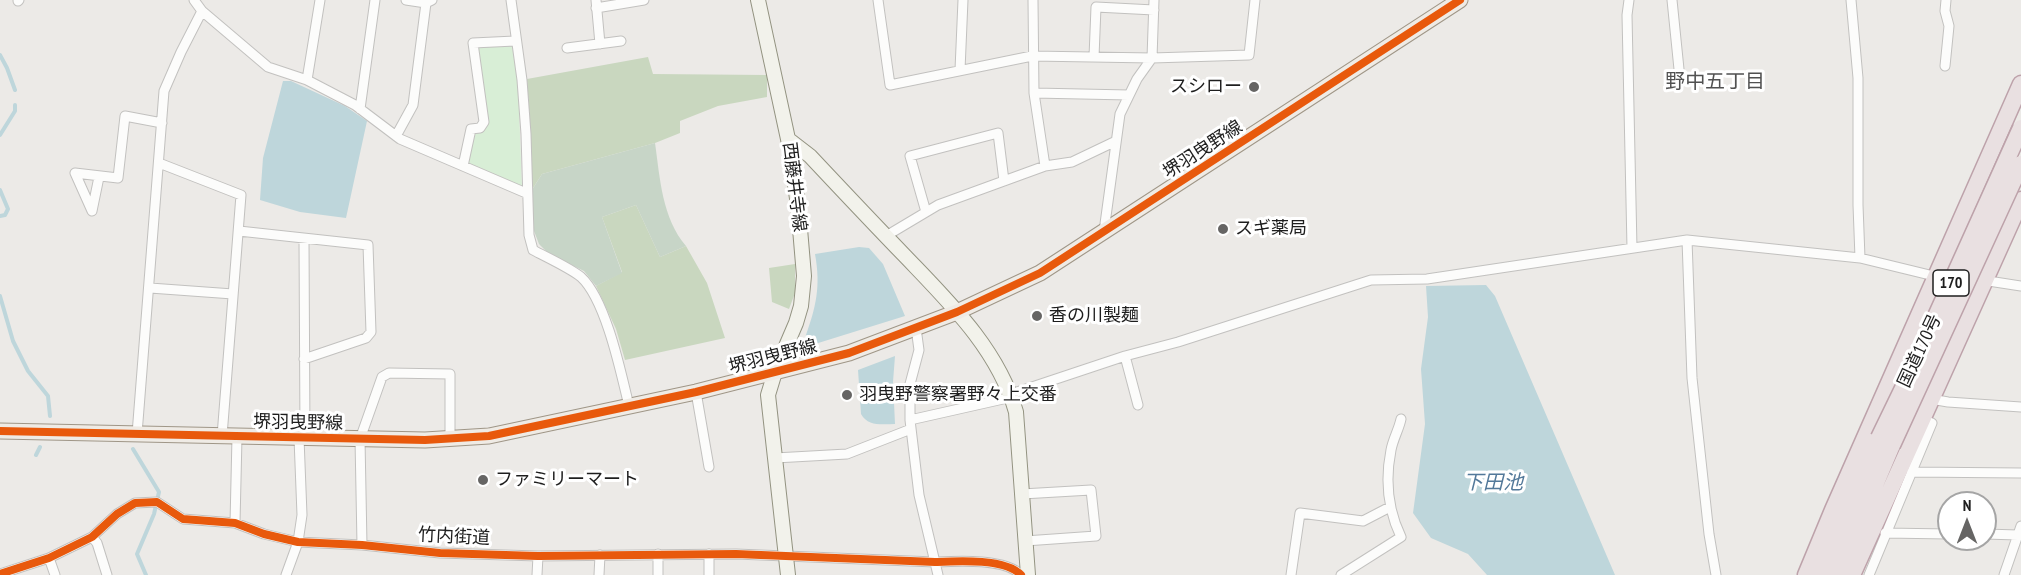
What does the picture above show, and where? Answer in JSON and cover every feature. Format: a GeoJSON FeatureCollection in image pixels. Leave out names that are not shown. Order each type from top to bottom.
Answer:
{"type":"FeatureCollection","features":[{"type":"Feature","properties":{"kind":"highway"},"geometry":{"type":"LineString","coordinates":[[1806,575],[2020,90]]}},
{"type":"Feature","properties":{"kind":"highway","name":"国道170号"},"geometry":{"type":"LineString","coordinates":[[1837,575],[1910,374],[2021,128]]}},
{"type":"Feature","properties":{"kind":"highway","name":"国道170号"},"geometry":{"type":"LineString","coordinates":[[1822,575],[2021,164]]}},
{"type":"Feature","properties":{"kind":"highway"},"geometry":{"type":"LineString","coordinates":[[1852,575],[2021,200]]}},
{"type":"Feature","properties":{"kind":"main road","name":"堺羽曳野線"},"geometry":{"type":"LineString","coordinates":[[0,431],[360,439],[450,439],[489,436],[696,392],[849,353],[957,312],[1040,273],[1452,2]]}},
{"type":"Feature","properties":{"kind":"street"},"geometry":{"type":"LineString","coordinates":[[194,0],[202,11],[268,67],[307,80],[360,109],[396,136],[526,193]]}},
{"type":"Feature","properties":{"kind":"street"},"geometry":{"type":"LineString","coordinates":[[307,80],[320,0]]}},
{"type":"Feature","properties":{"kind":"street"},"geometry":{"type":"LineString","coordinates":[[360,109],[375,0]]}},
{"type":"Feature","properties":{"kind":"street"},"geometry":{"type":"LineString","coordinates":[[396,136],[412,105],[429,2],[406,0]]}},
{"type":"Feature","properties":{"kind":"street"},"geometry":{"type":"LineString","coordinates":[[511,0],[522,80],[526,134],[526,193],[529,235],[533,250],[580,277],[589,288],[610,332],[629,406]]}},
{"type":"Feature","properties":{"kind":"street"},"geometry":{"type":"LineString","coordinates":[[600,44],[596,4],[644,0]]}},
{"type":"Feature","properties":{"kind":"street","name":"西藤井寺線"},"geometry":{"type":"LineString","coordinates":[[758,0],[788,139],[798,205],[803,291],[796,323],[775,372],[768,395],[788,575]]}},
{"type":"Feature","properties":{"kind":"street"},"geometry":{"type":"LineString","coordinates":[[878,0],[890,85],[1032,56],[1152,58],[1249,55],[1255,0]]}},
{"type":"Feature","properties":{"kind":"street"},"geometry":{"type":"LineString","coordinates":[[960,70],[963,0]]}},
{"type":"Feature","properties":{"kind":"street"},"geometry":{"type":"LineString","coordinates":[[1033,0],[1034,93],[1045,166]]}},
{"type":"Feature","properties":{"kind":"street"},"geometry":{"type":"LineString","coordinates":[[1629,0],[1627,15],[1632,248]]}},
{"type":"Feature","properties":{"kind":"street"},"geometry":{"type":"LineString","coordinates":[[1672,0],[1680,79]]}},
{"type":"Feature","properties":{"kind":"street"},"geometry":{"type":"LineString","coordinates":[[1851,0],[1858,78],[1860,258]]}},
{"type":"Feature","properties":{"kind":"street"},"geometry":{"type":"LineString","coordinates":[[1945,66],[1949,26],[1945,11],[1946,0]]}},
{"type":"Feature","properties":{"kind":"street"},"geometry":{"type":"LineString","coordinates":[[1094,57],[1096,7],[1154,5],[1152,58],[1120,114],[1104,231]]}},
{"type":"Feature","properties":{"kind":"street"},"geometry":{"type":"LineString","coordinates":[[137,434],[165,91],[181,52],[202,11]]}},
{"type":"Feature","properties":{"kind":"street"},"geometry":{"type":"LineString","coordinates":[[463,166],[471,129],[480,128],[484,122],[473,43],[515,41]]}},
{"type":"Feature","properties":{"kind":"street"},"geometry":{"type":"LineString","coordinates":[[567,48],[621,41]]}},
{"type":"Feature","properties":{"kind":"street"},"geometry":{"type":"LineString","coordinates":[[1034,93],[1129,95]]}},
{"type":"Feature","properties":{"kind":"street"},"geometry":{"type":"LineString","coordinates":[[99,177],[118,178],[125,116],[162,123]]}},
{"type":"Feature","properties":{"kind":"street"},"geometry":{"type":"LineString","coordinates":[[926,212],[910,156],[998,133],[1004,181]]}},
{"type":"Feature","properties":{"kind":"street"},"geometry":{"type":"LineString","coordinates":[[788,139],[810,156],[886,236],[969,325],[991,356],[1011,396],[1016,412],[1028,575]]}},
{"type":"Feature","properties":{"kind":"street"},"geometry":{"type":"LineString","coordinates":[[886,236],[938,205],[1045,166],[1072,162],[1116,141]]}},
{"type":"Feature","properties":{"kind":"street"},"geometry":{"type":"LineString","coordinates":[[159,163],[241,195],[233,294],[230,436],[235,523]]}},
{"type":"Feature","properties":{"kind":"street"},"geometry":{"type":"LineString","coordinates":[[239,231],[368,245],[371,332],[366,338],[304,359]]}},
{"type":"Feature","properties":{"kind":"street"},"geometry":{"type":"LineString","coordinates":[[286,575],[298,542],[302,515],[304,239]]}},
{"type":"Feature","properties":{"kind":"street"},"geometry":{"type":"LineString","coordinates":[[1687,240],[1692,378],[1709,534],[1716,575]]}},
{"type":"Feature","properties":{"kind":"street"},"geometry":{"type":"LineString","coordinates":[[775,458],[847,454],[911,425],[1011,396],[1125,356],[1178,342],[1371,280],[1427,279],[1501,266],[1687,240],[1860,258],[1937,277],[1985,280],[2021,286]]}},
{"type":"Feature","properties":{"kind":"street"},"geometry":{"type":"LineString","coordinates":[[150,288],[233,294]]}},
{"type":"Feature","properties":{"kind":"street"},"geometry":{"type":"LineString","coordinates":[[916,328],[919,350],[910,384],[911,425],[919,495],[938,575]]}},
{"type":"Feature","properties":{"kind":"street"},"geometry":{"type":"LineString","coordinates":[[1125,356],[1138,405]]}},
{"type":"Feature","properties":{"kind":"street"},"geometry":{"type":"LineString","coordinates":[[362,545],[360,439],[382,377],[389,373],[450,374],[450,439]]}},
{"type":"Feature","properties":{"kind":"street"},"geometry":{"type":"LineString","coordinates":[[696,392],[709,467]]}},
{"type":"Feature","properties":{"kind":"street"},"geometry":{"type":"LineString","coordinates":[[1931,399],[2021,406]]}},
{"type":"Feature","properties":{"kind":"street"},"geometry":{"type":"LineString","coordinates":[[1341,575],[1401,537],[1390,507],[1388,494],[1391,448],[1401,419]]}},
{"type":"Feature","properties":{"kind":"street"},"geometry":{"type":"LineString","coordinates":[[1869,575],[1932,423],[1923,419]]}},
{"type":"Feature","properties":{"kind":"street"},"geometry":{"type":"LineString","coordinates":[[1911,472],[2021,473]]}},
{"type":"Feature","properties":{"kind":"street"},"geometry":{"type":"LineString","coordinates":[[1022,494],[1091,490],[1096,536],[1025,541]]}},
{"type":"Feature","properties":{"kind":"street","name":"竹内街道"},"geometry":{"type":"LineString","coordinates":[[0,574],[49,558],[92,537],[117,514],[135,503],[157,502],[183,519],[235,523],[298,542],[362,545],[440,553],[538,556],[709,554],[934,562],[965,561],[993,564],[1017,570],[1022,575]]}},
{"type":"Feature","properties":{"kind":"street"},"geometry":{"type":"LineString","coordinates":[[1291,575],[1300,513],[1363,521],[1390,507]]}},
{"type":"Feature","properties":{"kind":"street"},"geometry":{"type":"LineString","coordinates":[[1997,533],[2019,530],[2004,575]]}},
{"type":"Feature","properties":{"kind":"street"},"geometry":{"type":"LineString","coordinates":[[1885,533],[1937,534]]}},
{"type":"Feature","properties":{"kind":"street"},"geometry":{"type":"LineString","coordinates":[[92,537],[97,543],[106,575]]}},
{"type":"Feature","properties":{"kind":"street"},"geometry":{"type":"LineString","coordinates":[[658,554],[658,575]]}},
{"type":"Feature","properties":{"kind":"street"},"geometry":{"type":"LineString","coordinates":[[709,554],[709,575]]}},
{"type":"Feature","properties":{"kind":"street"},"geometry":{"type":"LineString","coordinates":[[599,575],[600,555]]}},
{"type":"Feature","properties":{"kind":"street"},"geometry":{"type":"LineString","coordinates":[[537,575],[538,556]]}},
{"type":"Feature","properties":{"kind":"street"},"geometry":{"type":"LineString","coordinates":[[49,558],[55,575]]}},
{"type":"Feature","properties":{"kind":"green space"},"geometry":{"type":"Polygon","coordinates":[[[512,45],[518,82],[522,188],[467,164],[475,132],[482,131],[477,46],[512,45]]]}},
{"type":"Feature","properties":{"kind":"green space"},"geometry":{"type":"Polygon","coordinates":[[[648,57],[653,74],[767,75],[767,97],[718,106],[680,121],[680,133],[655,143],[542,174],[530,193],[531,138],[527,79],[648,57]]]}},
{"type":"Feature","properties":{"kind":"green space"},"geometry":{"type":"Polygon","coordinates":[[[655,143],[663,197],[672,223],[686,246],[660,257],[636,205],[602,217],[622,273],[596,286],[584,271],[549,254],[539,244],[534,231],[530,193],[542,174],[655,143]]]}},
{"type":"Feature","properties":{"kind":"green space"},"geometry":{"type":"Polygon","coordinates":[[[636,205],[660,257],[686,246],[707,283],[725,338],[625,360],[616,329],[596,286],[622,272],[602,217],[636,205]]]}},
{"type":"Feature","properties":{"kind":"green space"},"geometry":{"type":"Polygon","coordinates":[[[795,264],[795,293],[789,309],[772,302],[769,268],[795,264]]]}},
{"type":"Feature","properties":{"kind":"water"},"geometry":{"type":"Polygon","coordinates":[[[283,81],[291,81],[345,106],[367,121],[346,218],[300,212],[260,200],[263,158],[283,81]]]}},
{"type":"Feature","properties":{"kind":"water"},"geometry":{"type":"Polygon","coordinates":[[[859,247],[869,248],[883,264],[905,316],[815,344],[805,338],[816,297],[818,277],[815,254],[859,247]]]}},
{"type":"Feature","properties":{"kind":"water","name":"下田池"},"geometry":{"type":"Polygon","coordinates":[[[1486,285],[1495,296],[1615,575],[1487,575],[1468,554],[1431,538],[1413,513],[1425,424],[1421,369],[1428,317],[1426,286],[1486,285]]]}},
{"type":"Feature","properties":{"kind":"water"},"geometry":{"type":"Polygon","coordinates":[[[895,356],[893,382],[895,424],[872,423],[861,414],[858,370],[895,356]]]}},
{"type":"Feature","properties":{"kind":"waterway"},"geometry":{"type":"LineString","coordinates":[[0,55],[15,90]]}},
{"type":"Feature","properties":{"kind":"waterway"},"geometry":{"type":"LineString","coordinates":[[0,135],[15,111],[15,105]]}},
{"type":"Feature","properties":{"kind":"waterway"},"geometry":{"type":"LineString","coordinates":[[0,190],[8,209],[5,215],[0,216]]}},
{"type":"Feature","properties":{"kind":"waterway"},"geometry":{"type":"LineString","coordinates":[[0,296],[13,341],[28,371],[48,396],[50,416]]}},
{"type":"Feature","properties":{"kind":"waterway"},"geometry":{"type":"LineString","coordinates":[[36,455],[40,447]]}},
{"type":"Feature","properties":{"kind":"waterway"},"geometry":{"type":"LineString","coordinates":[[133,449],[159,492],[154,514],[137,554],[146,575]]}},
{"type":"Feature","properties":{"kind":"cycle path"},"geometry":{"type":"LineString","coordinates":[[0,431],[425,440],[489,436],[696,392],[849,353],[957,312],[1040,273],[1460,0]]}},
{"type":"Feature","properties":{"kind":"cycle path"},"geometry":{"type":"LineString","coordinates":[[0,574],[49,558],[92,537],[117,514],[135,503],[157,502],[183,519],[235,523],[264,534],[298,542],[362,545],[440,553],[538,556],[736,554],[980,562],[1004,566],[1021,575]]}},
{"type":"Feature","properties":{"kind":"place","name":"スシロー"},"geometry":{"type":"Point","coordinates":[1254,87]}},
{"type":"Feature","properties":{"kind":"place","name":"スギ薬局"},"geometry":{"type":"Point","coordinates":[1223,229]}},
{"type":"Feature","properties":{"kind":"place","name":"香の川製麺"},"geometry":{"type":"Point","coordinates":[1037,316]}},
{"type":"Feature","properties":{"kind":"place","name":"羽曳野警察署野々上交番"},"geometry":{"type":"Point","coordinates":[847,395]}},
{"type":"Feature","properties":{"kind":"place","name":"ファミリーマート"},"geometry":{"type":"Point","coordinates":[483,480]}},
{"type":"Feature","properties":{"kind":"district","name":"野中五丁目"},"geometry":{"type":"Point","coordinates":[1715,82]}}]}
